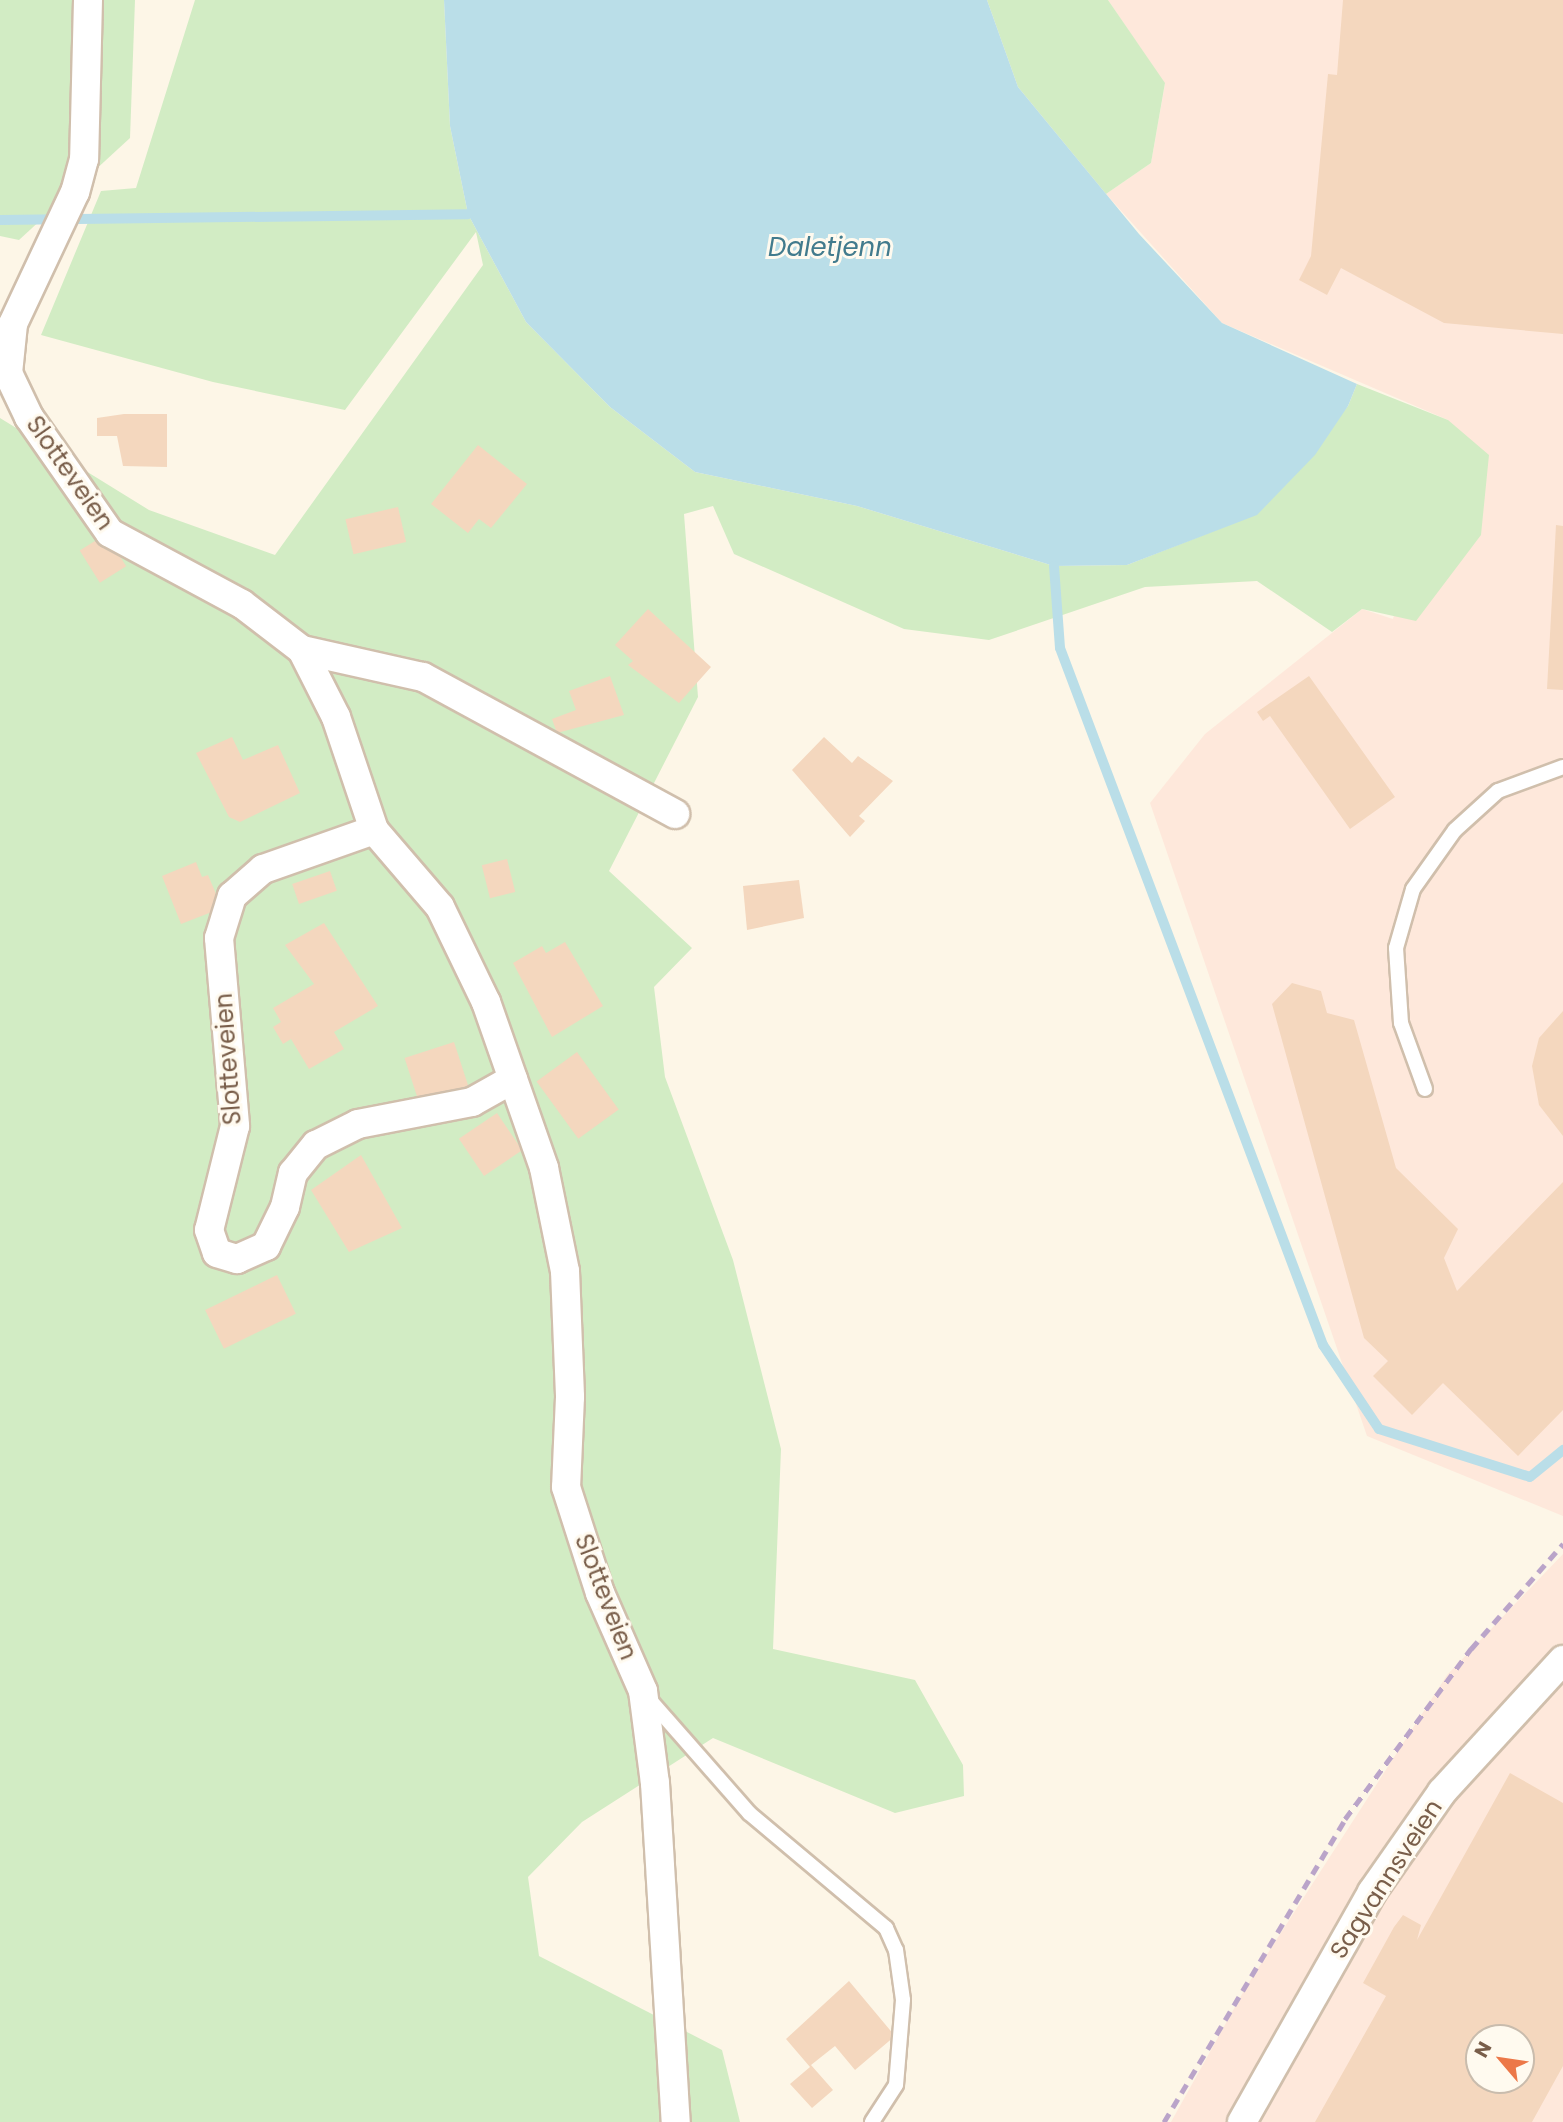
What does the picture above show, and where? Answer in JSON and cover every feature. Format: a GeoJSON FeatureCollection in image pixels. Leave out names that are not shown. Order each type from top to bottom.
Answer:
{"type":"FeatureCollection","features":[{"type":"Feature","properties":{"kind":"street","name":"Slotteveien"},"geometry":{"type":"LineString","coordinates":[[88,0],[84,159],[75,192],[13,324],[8,373],[29,417],[110,533],[242,604],[302,650],[423,677],[675,814]]}},
{"type":"Feature","properties":{"kind":"street","name":"Slotteveien"},"geometry":{"type":"LineString","coordinates":[[302,650],[336,717],[374,830],[440,907],[486,1002],[544,1168],[565,1271],[570,1397],[566,1487],[600,1593],[643,1691],[655,1783],[676,2122]]}},
{"type":"Feature","properties":{"kind":"street","name":"Slotteveien"},"geometry":{"type":"LineString","coordinates":[[374,830],[263,869],[232,896],[219,938],[235,1126],[209,1230],[217,1253],[237,1259],[267,1246],[285,1208],[293,1173],[316,1145],[358,1124],[472,1102],[513,1079]]}},
{"type":"Feature","properties":{"kind":"street","name":"Sagvannsveien"},"geometry":{"type":"LineString","coordinates":[[1242,2122],[1372,1892],[1442,1792],[1563,1660]]}},
{"type":"Feature","properties":{"kind":"lane"},"geometry":{"type":"LineString","coordinates":[[1424,1089],[1401,1023],[1396,948],[1413,889],[1455,830],[1498,791],[1563,767]]}},
{"type":"Feature","properties":{"kind":"lane"},"geometry":{"type":"LineString","coordinates":[[643,1691],[690,1752],[748,1813],[886,1928],[896,1950],[903,2000],[896,2085],[872,2122]]}},
{"type":"Feature","properties":{"kind":"shaded area"},"geometry":{"type":"Polygon","coordinates":[[[1108,0],[1563,0],[1563,1516],[1367,1436],[1150,803],[1205,734],[1362,609],[1393,619],[1448,420],[1222,323],[1106,194],[1151,163],[1165,84],[1108,0]]]}},
{"type":"Feature","properties":{"kind":"shaded area"},"geometry":{"type":"Polygon","coordinates":[[[1563,1554],[1563,2122],[1171,2122],[1246,1987],[1447,1675],[1563,1554]]]}},
{"type":"Feature","properties":{"kind":"green space"},"geometry":{"type":"Polygon","coordinates":[[[0,0],[135,0],[130,138],[19,240],[0,236],[0,0]]]}},
{"type":"Feature","properties":{"kind":"green space"},"geometry":{"type":"Polygon","coordinates":[[[195,0],[444,0],[450,126],[468,214],[477,231],[526,322],[610,407],[695,472],[857,506],[1054,566],[1127,565],[1257,514],[1348,406],[1357,384],[1448,420],[1489,455],[1481,535],[1416,621],[1362,609],[1332,632],[1257,581],[1145,587],[989,640],[904,629],[734,554],[713,506],[684,514],[698,697],[609,871],[692,948],[654,987],[665,1077],[733,1260],[781,1449],[773,1649],[915,1680],[963,1765],[964,1796],[895,1813],[713,1738],[582,1822],[528,1877],[539,1956],[722,2050],[740,2122],[0,2122],[0,418],[149,510],[275,555],[483,265],[476,232],[345,410],[213,382],[41,335],[101,191],[136,188],[195,0]]]}},
{"type":"Feature","properties":{"kind":"green space"},"geometry":{"type":"Polygon","coordinates":[[[987,0],[1108,0],[1165,83],[1151,163],[1106,194],[1018,87],[987,0]]]}},
{"type":"Feature","properties":{"kind":"water","name":"Daletjenn"},"geometry":{"type":"Polygon","coordinates":[[[444,0],[987,0],[1018,87],[1139,234],[1222,323],[1357,384],[1348,406],[1315,455],[1257,515],[1127,565],[1054,566],[857,506],[695,472],[610,407],[526,322],[477,231],[468,214],[450,126],[444,0]]]}},
{"type":"Feature","properties":{"kind":"building"},"geometry":{"type":"Polygon","coordinates":[[[1343,0],[1563,0],[1563,334],[1444,323],[1341,268],[1327,295],[1299,280],[1311,256],[1328,74],[1337,75],[1343,0]]]}},
{"type":"Feature","properties":{"kind":"building"},"geometry":{"type":"Polygon","coordinates":[[[124,414],[167,414],[167,467],[123,466],[117,436],[97,436],[97,418],[124,414]]]}},
{"type":"Feature","properties":{"kind":"building"},"geometry":{"type":"Polygon","coordinates":[[[478,445],[527,484],[491,528],[479,519],[468,533],[431,504],[478,445]]]}},
{"type":"Feature","properties":{"kind":"building"},"geometry":{"type":"Polygon","coordinates":[[[398,507],[406,542],[353,554],[345,519],[398,507]]]}},
{"type":"Feature","properties":{"kind":"building"},"geometry":{"type":"Polygon","coordinates":[[[1556,525],[1563,526],[1563,690],[1547,689],[1556,525]]]}},
{"type":"Feature","properties":{"kind":"building"},"geometry":{"type":"Polygon","coordinates":[[[106,534],[126,566],[100,583],[80,550],[106,534]]]}},
{"type":"Feature","properties":{"kind":"building"},"geometry":{"type":"Polygon","coordinates":[[[648,609],[711,667],[679,703],[628,665],[633,661],[615,645],[648,609]]]}},
{"type":"Feature","properties":{"kind":"building"},"geometry":{"type":"Polygon","coordinates":[[[610,676],[624,715],[557,733],[552,719],[576,710],[569,691],[610,676]]]}},
{"type":"Feature","properties":{"kind":"building"},"geometry":{"type":"Polygon","coordinates":[[[1309,676],[1395,797],[1350,829],[1270,716],[1263,721],[1257,712],[1309,676]]]}},
{"type":"Feature","properties":{"kind":"building"},"geometry":{"type":"Polygon","coordinates":[[[232,737],[243,760],[278,745],[300,793],[240,822],[229,817],[196,753],[232,737]]]}},
{"type":"Feature","properties":{"kind":"building"},"geometry":{"type":"Polygon","coordinates":[[[824,737],[852,763],[858,756],[893,781],[859,816],[865,821],[850,837],[792,770],[824,737]]]}},
{"type":"Feature","properties":{"kind":"building"},"geometry":{"type":"Polygon","coordinates":[[[507,859],[515,892],[490,898],[482,865],[507,859]]]}},
{"type":"Feature","properties":{"kind":"building"},"geometry":{"type":"Polygon","coordinates":[[[196,862],[202,877],[208,875],[222,908],[181,924],[162,876],[196,862]]]}},
{"type":"Feature","properties":{"kind":"building"},"geometry":{"type":"Polygon","coordinates":[[[330,871],[337,891],[299,904],[292,884],[330,871]]]}},
{"type":"Feature","properties":{"kind":"building"},"geometry":{"type":"Polygon","coordinates":[[[799,880],[804,918],[747,930],[743,886],[799,880]]]}},
{"type":"Feature","properties":{"kind":"building"},"geometry":{"type":"Polygon","coordinates":[[[324,923],[378,1006],[334,1032],[344,1049],[309,1069],[291,1039],[283,1044],[273,1027],[281,1022],[273,1008],[314,984],[285,945],[324,923]]]}},
{"type":"Feature","properties":{"kind":"building"},"geometry":{"type":"Polygon","coordinates":[[[565,942],[603,1006],[552,1037],[513,963],[542,946],[546,953],[565,942]]]}},
{"type":"Feature","properties":{"kind":"building"},"geometry":{"type":"Polygon","coordinates":[[[1292,983],[1321,991],[1327,1013],[1354,1020],[1396,1168],[1458,1229],[1444,1258],[1457,1291],[1563,1182],[1563,1410],[1518,1456],[1443,1383],[1412,1415],[1373,1376],[1388,1361],[1364,1338],[1272,1004],[1292,983]]]}},
{"type":"Feature","properties":{"kind":"building"},"geometry":{"type":"Polygon","coordinates":[[[1563,1011],[1563,1136],[1539,1105],[1532,1066],[1539,1038],[1563,1011]]]}},
{"type":"Feature","properties":{"kind":"building"},"geometry":{"type":"Polygon","coordinates":[[[454,1042],[468,1086],[419,1102],[405,1058],[454,1042]]]}},
{"type":"Feature","properties":{"kind":"building"},"geometry":{"type":"Polygon","coordinates":[[[577,1052],[619,1109],[578,1139],[537,1081],[577,1052]]]}},
{"type":"Feature","properties":{"kind":"building"},"geometry":{"type":"Polygon","coordinates":[[[497,1113],[522,1150],[484,1176],[459,1139],[497,1113]]]}},
{"type":"Feature","properties":{"kind":"building"},"geometry":{"type":"Polygon","coordinates":[[[361,1155],[402,1228],[349,1252],[311,1190],[361,1155]]]}},
{"type":"Feature","properties":{"kind":"building"},"geometry":{"type":"Polygon","coordinates":[[[277,1275],[296,1314],[224,1349],[205,1310],[277,1275]]]}},
{"type":"Feature","properties":{"kind":"building"},"geometry":{"type":"Polygon","coordinates":[[[1510,1773],[1563,1803],[1563,2066],[1532,2122],[1315,2122],[1386,1996],[1363,1983],[1403,1915],[1421,1925],[1417,1940],[1510,1773]]]}},
{"type":"Feature","properties":{"kind":"building"},"geometry":{"type":"Polygon","coordinates":[[[849,1981],[895,2036],[855,2070],[835,2046],[811,2065],[833,2090],[812,2108],[790,2084],[810,2067],[786,2039],[849,1981]]]}},
{"type":"Feature","properties":{"kind":"waterway"},"geometry":{"type":"LineString","coordinates":[[0,220],[468,214]]}},
{"type":"Feature","properties":{"kind":"waterway"},"geometry":{"type":"LineString","coordinates":[[1054,566],[1060,648],[1323,1345],[1379,1429],[1530,1477],[1563,1450]]}},
{"type":"Feature","properties":{"kind":"railway"},"geometry":{"type":"LineString","coordinates":[[1164,2122],[1345,1819],[1471,1649],[1563,1544]]}}]}
